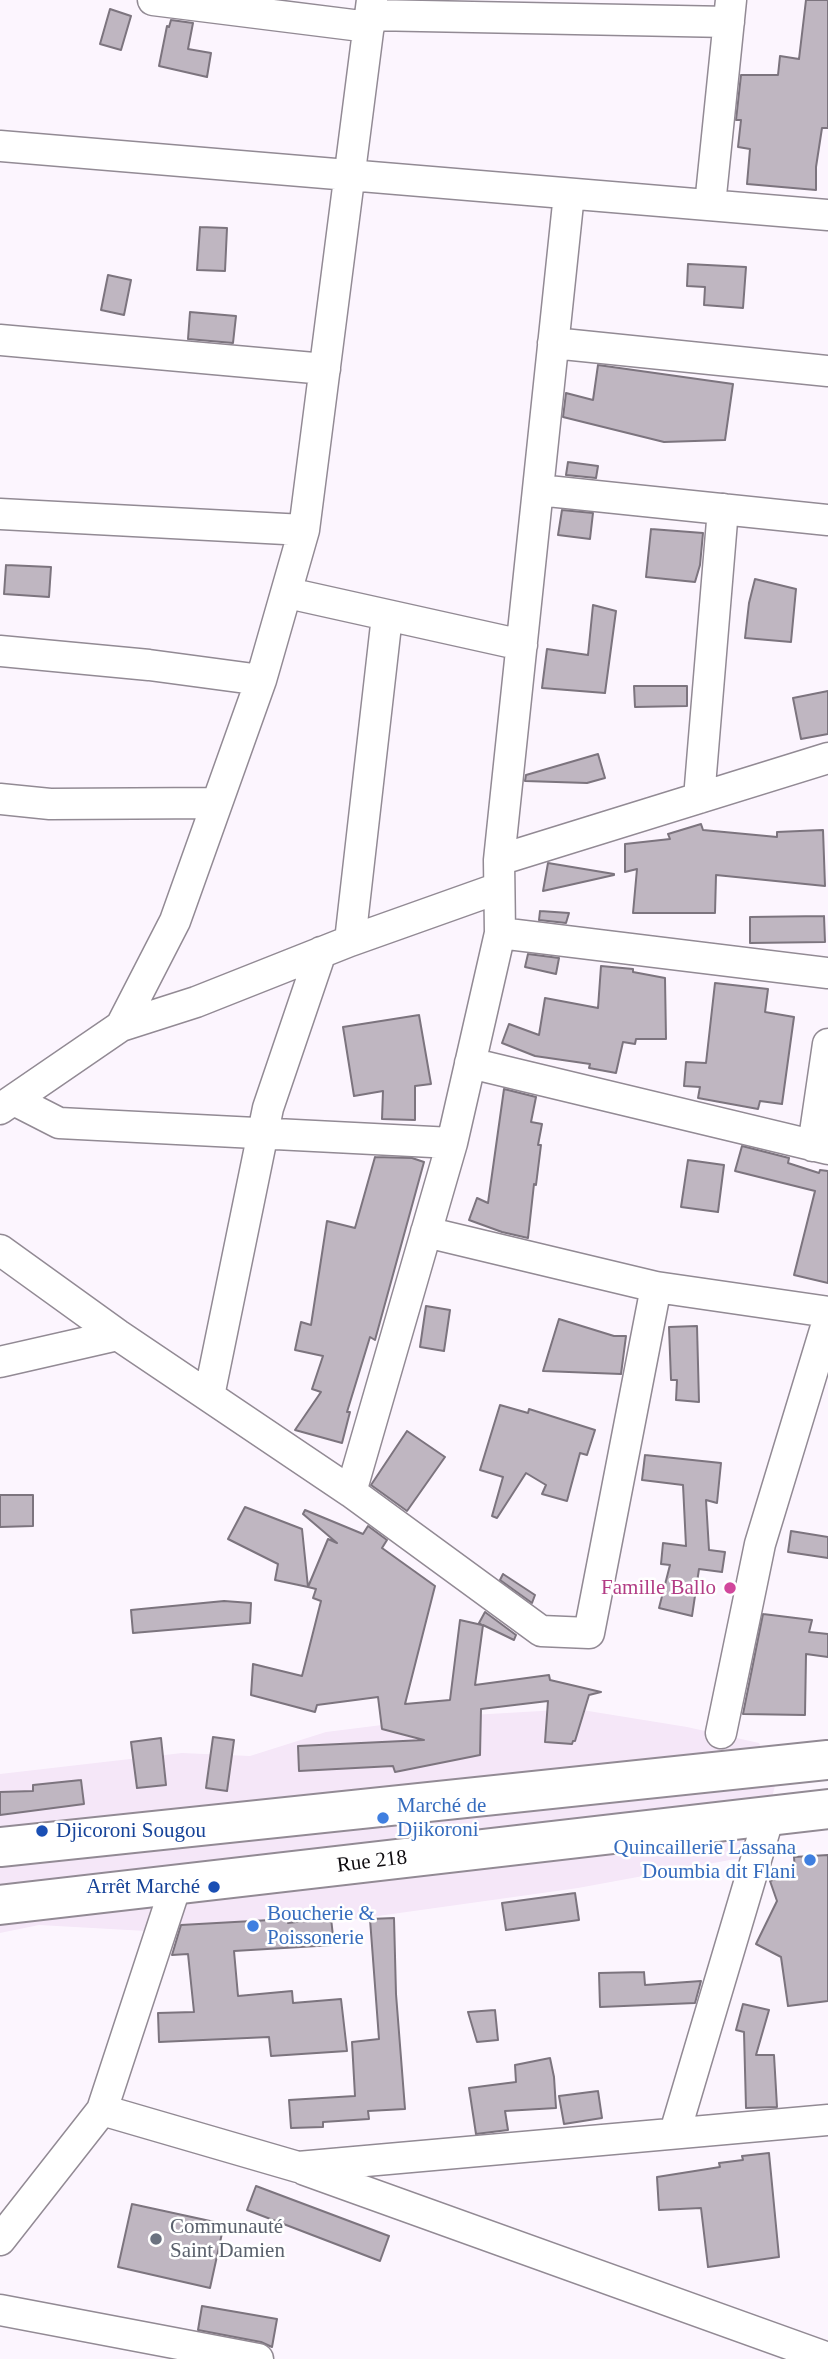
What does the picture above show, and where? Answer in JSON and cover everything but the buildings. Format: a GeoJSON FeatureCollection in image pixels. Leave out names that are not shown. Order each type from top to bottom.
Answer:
{"type":"FeatureCollection","features":[{"type":"Feature","properties":{"kind":"highway"},"geometry":{"type":"LineString","coordinates":[[0,1847],[828,1760]]}},
{"type":"Feature","properties":{"kind":"highway","name":"Rue 218"},"geometry":{"type":"LineString","coordinates":[[0,1905],[828,1809]]}},
{"type":"Feature","properties":{"kind":"street"},"geometry":{"type":"LineString","coordinates":[[153,0],[370,14],[730,11],[710,205]]}},
{"type":"Feature","properties":{"kind":"street"},"geometry":{"type":"LineString","coordinates":[[121,1026],[175,921],[261,680],[304,530],[370,14]]}},
{"type":"Feature","properties":{"kind":"street"},"geometry":{"type":"LineString","coordinates":[[0,146],[828,215]]}},
{"type":"Feature","properties":{"kind":"street"},"geometry":{"type":"LineString","coordinates":[[351,1492],[452,1143],[500,933],[499,874],[569,194]]}},
{"type":"Feature","properties":{"kind":"street"},"geometry":{"type":"LineString","coordinates":[[0,340],[325,369]]}},
{"type":"Feature","properties":{"kind":"street"},"geometry":{"type":"LineString","coordinates":[[553,343],[828,371]]}},
{"type":"Feature","properties":{"kind":"street"},"geometry":{"type":"LineString","coordinates":[[538,490],[828,520]]}},
{"type":"Feature","properties":{"kind":"street"},"geometry":{"type":"LineString","coordinates":[[699,798],[723,509]]}},
{"type":"Feature","properties":{"kind":"street"},"geometry":{"type":"LineString","coordinates":[[0,514],[304,530]]}},
{"type":"Feature","properties":{"kind":"street"},"geometry":{"type":"LineString","coordinates":[[288,593],[522,645]]}},
{"type":"Feature","properties":{"kind":"street"},"geometry":{"type":"LineString","coordinates":[[350,941],[387,616]]}},
{"type":"Feature","properties":{"kind":"street"},"geometry":{"type":"LineString","coordinates":[[0,651],[149,665],[261,680]]}},
{"type":"Feature","properties":{"kind":"street"},"geometry":{"type":"LineString","coordinates":[[7,1104],[121,1026],[196,1002],[350,941],[499,874],[699,798],[828,758]]}},
{"type":"Feature","properties":{"kind":"street"},"geometry":{"type":"LineString","coordinates":[[0,799],[50,804],[217,803]]}},
{"type":"Feature","properties":{"kind":"street"},"geometry":{"type":"LineString","coordinates":[[500,933],[828,973]]}},
{"type":"Feature","properties":{"kind":"street"},"geometry":{"type":"LineString","coordinates":[[209,1396],[268,1108],[321,952]]}},
{"type":"Feature","properties":{"kind":"street"},"geometry":{"type":"LineString","coordinates":[[470,1063],[820,1147],[828,1044]]}},
{"type":"Feature","properties":{"kind":"street"},"geometry":{"type":"LineString","coordinates":[[7,1104],[59,1123],[452,1143]]}},
{"type":"Feature","properties":{"kind":"street"},"geometry":{"type":"LineString","coordinates":[[426,1232],[656,1287],[828,1312]]}},
{"type":"Feature","properties":{"kind":"street"},"geometry":{"type":"LineString","coordinates":[[0,1250],[118,1335],[351,1492],[541,1631],[589,1633],[656,1287]]}},
{"type":"Feature","properties":{"kind":"street"},"geometry":{"type":"LineString","coordinates":[[721,1733],[760,1544],[828,1320]]}},
{"type":"Feature","properties":{"kind":"street"},"geometry":{"type":"LineString","coordinates":[[0,1362],[118,1335]]}},
{"type":"Feature","properties":{"kind":"street"},"geometry":{"type":"LineString","coordinates":[[675,2132],[769,1816]]}},
{"type":"Feature","properties":{"kind":"street"},"geometry":{"type":"LineString","coordinates":[[0,2240],[102,2110],[176,1885]]}},
{"type":"Feature","properties":{"kind":"street"},"geometry":{"type":"LineString","coordinates":[[102,2110],[298,2167],[828,2358]]}},
{"type":"Feature","properties":{"kind":"street"},"geometry":{"type":"LineString","coordinates":[[298,2167],[828,2119]]}},
{"type":"Feature","properties":{"kind":"street"},"geometry":{"type":"LineString","coordinates":[[0,2310],[168,2350],[258,2359]]}},
{"type":"Feature","properties":{"kind":"shaded area","name":"Marché de Djikoroni"},"geometry":{"type":"Polygon","coordinates":[[[576,1709],[687,1727],[759,1743],[776,1782],[757,1855],[578,1888],[235,1936],[39,1925],[0,1933],[0,1774],[182,1753],[250,1756],[326,1732],[454,1716],[576,1709]]]}},
{"type":"Feature","properties":{"kind":"place","name":"Famille Ballo"},"geometry":{"type":"Point","coordinates":[730,1588]}},
{"type":"Feature","properties":{"kind":"place","name":"Marché de Djikoroni"},"geometry":{"type":"Point","coordinates":[383,1818]}},
{"type":"Feature","properties":{"kind":"place","name":"Djicoroni Sougou"},"geometry":{"type":"Point","coordinates":[42,1831]}},
{"type":"Feature","properties":{"kind":"place","name":"Quincaillerie Lassana Doumbia dit Flani"},"geometry":{"type":"Point","coordinates":[810,1860]}},
{"type":"Feature","properties":{"kind":"place","name":"Arrêt Marché"},"geometry":{"type":"Point","coordinates":[214,1887]}},
{"type":"Feature","properties":{"kind":"place","name":"Boucherie & Poissonerie"},"geometry":{"type":"Point","coordinates":[253,1926]}},
{"type":"Feature","properties":{"kind":"place","name":"Communauté Saint Damien"},"geometry":{"type":"Point","coordinates":[156,2239]}}]}
